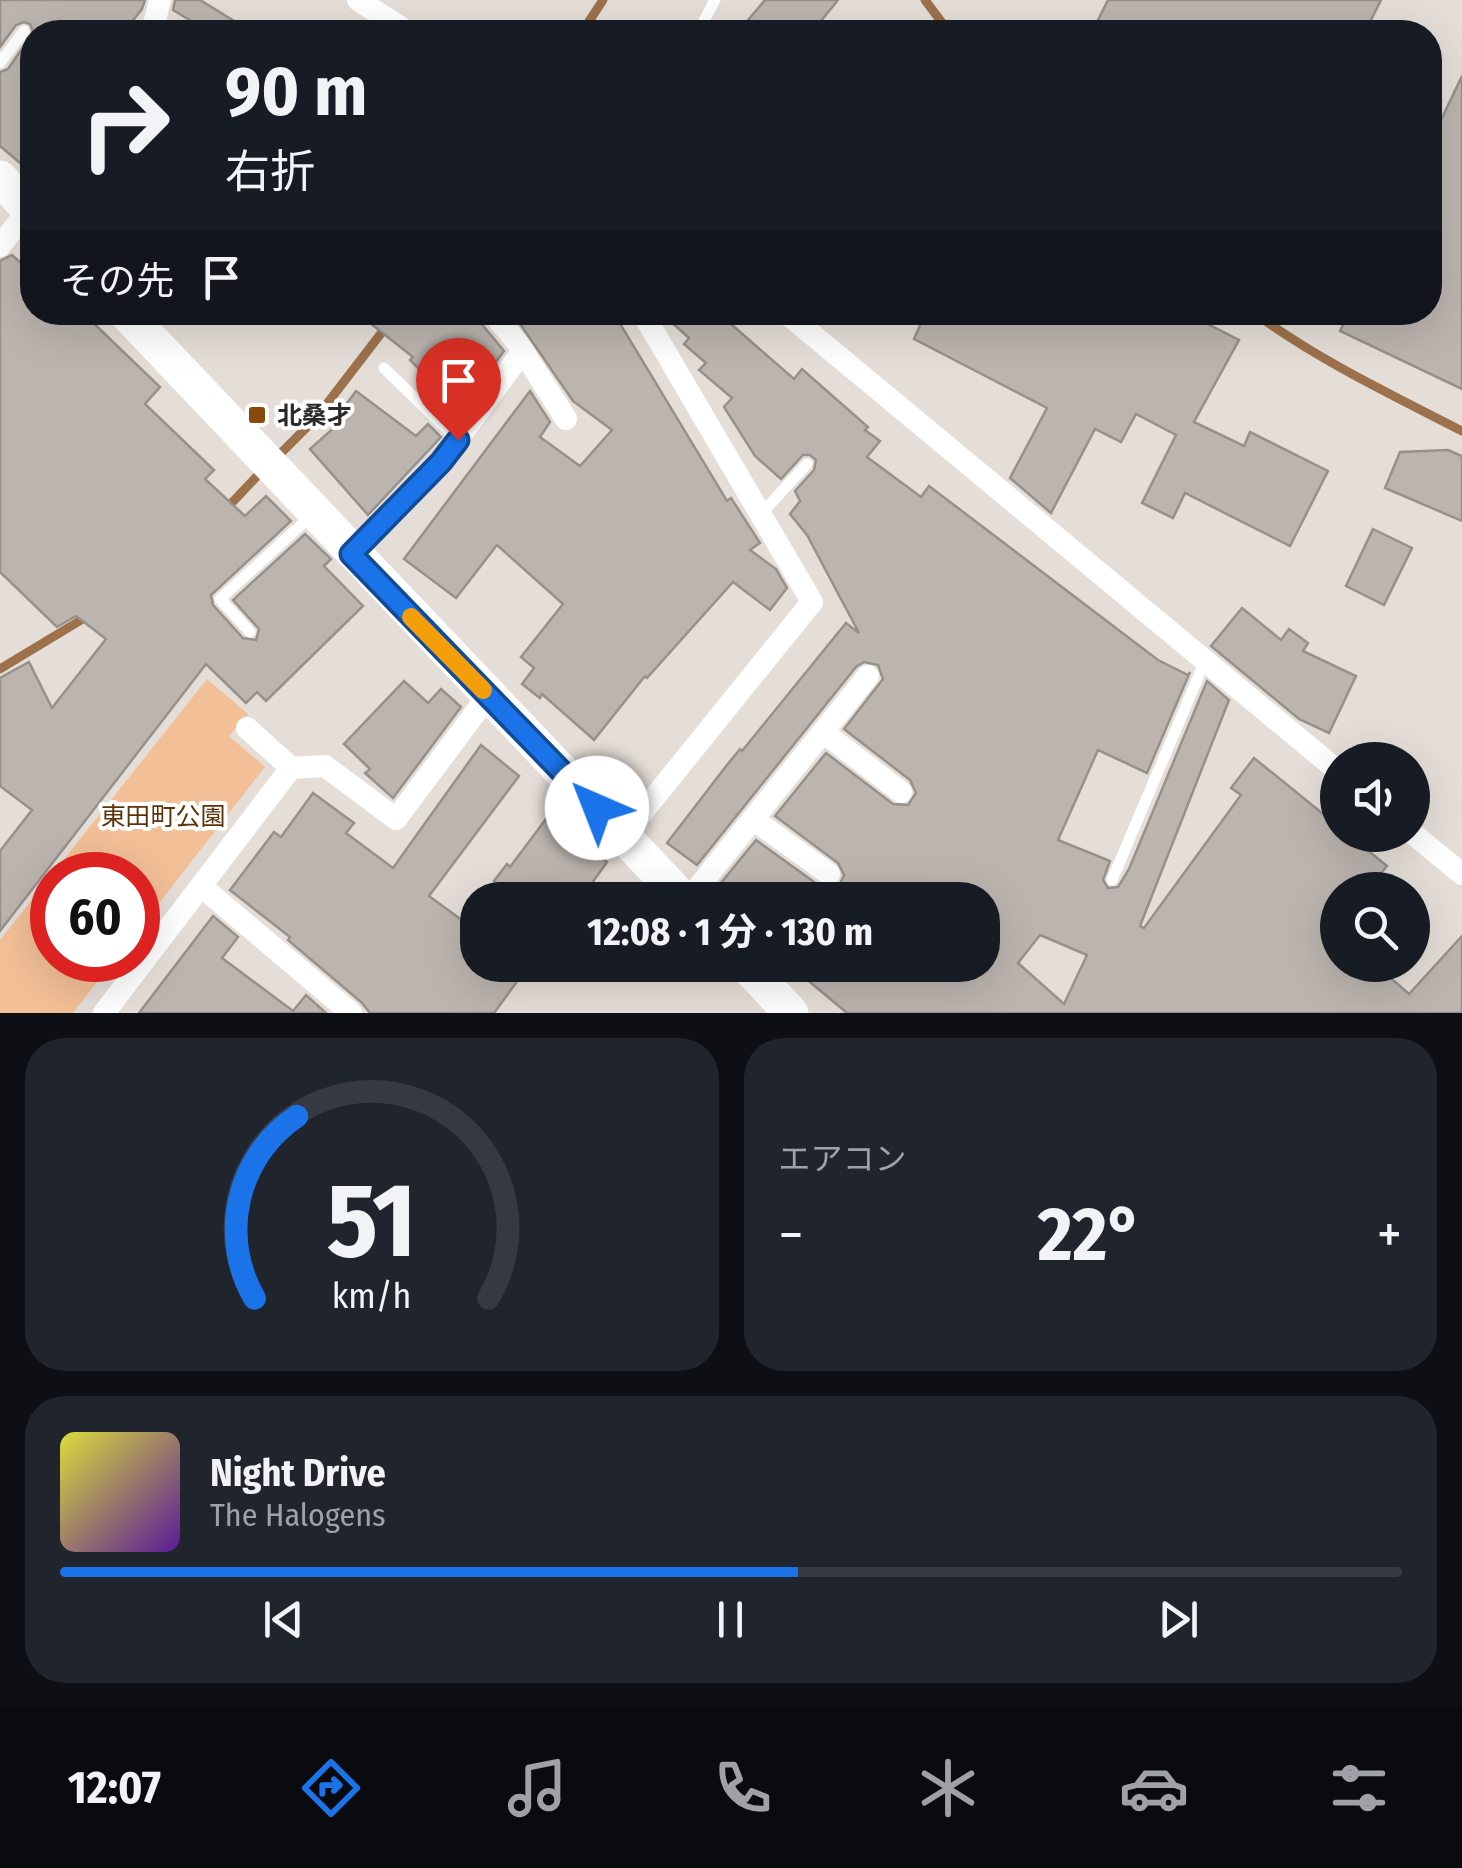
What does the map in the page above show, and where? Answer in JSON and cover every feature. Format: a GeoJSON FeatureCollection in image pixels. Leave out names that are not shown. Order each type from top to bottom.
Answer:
{"type":"FeatureCollection","features":[{"type":"Feature","properties":{"kind":"main road"},"geometry":{"type":"LineString","coordinates":[[0,178],[20,198]]}},
{"type":"Feature","properties":{"kind":"main road"},"geometry":{"type":"LineString","coordinates":[[137,325],[351,554],[669,882]]}},
{"type":"Feature","properties":{"kind":"main road"},"geometry":{"type":"LineString","coordinates":[[762,982],[792,1013]]}},
{"type":"Feature","properties":{"kind":"street"},"geometry":{"type":"LineString","coordinates":[[358,0],[389,20]]}},
{"type":"Feature","properties":{"kind":"street"},"geometry":{"type":"LineString","coordinates":[[0,246],[20,222]]}},
{"type":"Feature","properties":{"kind":"street"},"geometry":{"type":"LineString","coordinates":[[502,325],[566,420]]}},
{"type":"Feature","properties":{"kind":"street"},"geometry":{"type":"LineString","coordinates":[[624,836],[812,602],[650,325]]}},
{"type":"Feature","properties":{"kind":"street"},"geometry":{"type":"LineString","coordinates":[[801,325],[1320,756]]}},
{"type":"Feature","properties":{"kind":"street"},"geometry":{"type":"LineString","coordinates":[[351,554],[441,462],[522,350]]}},
{"type":"Feature","properties":{"kind":"street"},"geometry":{"type":"LineString","coordinates":[[701,882],[868,676]]}},
{"type":"Feature","properties":{"kind":"street"},"geometry":{"type":"LineString","coordinates":[[247,728],[292,768],[325,766],[396,819],[488,696]]}},
{"type":"Feature","properties":{"kind":"street"},"geometry":{"type":"LineString","coordinates":[[823,732],[901,792]]}},
{"type":"Feature","properties":{"kind":"street"},"geometry":{"type":"LineString","coordinates":[[104,1013],[292,768]]}},
{"type":"Feature","properties":{"kind":"street"},"geometry":{"type":"LineString","coordinates":[[753,819],[829,874]]}},
{"type":"Feature","properties":{"kind":"street"},"geometry":{"type":"LineString","coordinates":[[1430,848],[1462,874]]}},
{"type":"Feature","properties":{"kind":"street"},"geometry":{"type":"LineString","coordinates":[[201,886],[351,1013]]}},
{"type":"Feature","properties":{"kind":"lane"},"geometry":{"type":"LineString","coordinates":[[0,63],[20,36]]}},
{"type":"Feature","properties":{"kind":"lane"},"geometry":{"type":"LineString","coordinates":[[384,368],[458,440]]}},
{"type":"Feature","properties":{"kind":"lane"},"geometry":{"type":"LineString","coordinates":[[761,514],[807,464]]}},
{"type":"Feature","properties":{"kind":"lane"},"geometry":{"type":"LineString","coordinates":[[250,632],[220,599],[314,514]]}},
{"type":"Feature","properties":{"kind":"lane"},"geometry":{"type":"LineString","coordinates":[[1112,880],[1206,661]]}},
{"type":"Feature","properties":{"kind":"green space","name":"東田町公園"},"geometry":{"type":"Polygon","coordinates":[[[207,679],[248,714],[229,736],[265,767],[160,902],[160,852],[70,852],[207,679]]]}},
{"type":"Feature","properties":{"kind":"green space","name":"東田町公園"},"geometry":{"type":"Polygon","coordinates":[[[30,902],[30,982],[97,982],[73,1013],[0,1013],[0,940],[30,902]]]}},
{"type":"Feature","properties":{"kind":"building"},"geometry":{"type":"Polygon","coordinates":[[[0,0],[145,0],[133,20],[20,20],[0,47],[0,0]]]}},
{"type":"Feature","properties":{"kind":"building"},"geometry":{"type":"Polygon","coordinates":[[[175,0],[200,0],[232,20],[189,20],[173,10],[175,0]]]}},
{"type":"Feature","properties":{"kind":"building"},"geometry":{"type":"Polygon","coordinates":[[[765,0],[838,0],[822,20],[748,20],[765,0]]]}},
{"type":"Feature","properties":{"kind":"building"},"geometry":{"type":"Polygon","coordinates":[[[1108,0],[1381,0],[1371,20],[1098,20],[1108,0]]]}},
{"type":"Feature","properties":{"kind":"building"},"geometry":{"type":"Polygon","coordinates":[[[20,52],[20,163],[0,146],[0,72],[8,69],[20,52]]]}},
{"type":"Feature","properties":{"kind":"building"},"geometry":{"type":"Polygon","coordinates":[[[1462,76],[1462,389],[1340,331],[1343,325],[1442,325],[1442,118],[1462,76]]]}},
{"type":"Feature","properties":{"kind":"building"},"geometry":{"type":"Polygon","coordinates":[[[12,255],[20,262],[20,325],[96,325],[160,387],[145,404],[214,470],[205,479],[245,516],[266,496],[291,521],[211,595],[213,605],[243,638],[256,640],[259,629],[233,600],[305,534],[331,559],[324,566],[363,606],[266,701],[257,692],[246,703],[206,664],[61,852],[30,852],[30,892],[0,931],[0,851],[32,810],[0,786],[0,678],[29,662],[52,708],[106,639],[76,616],[57,627],[0,572],[0,261],[12,255]]]}},
{"type":"Feature","properties":{"kind":"building"},"geometry":{"type":"Polygon","coordinates":[[[372,325],[482,325],[504,351],[452,421],[436,400],[443,393],[410,360],[413,357],[372,325]]]}},
{"type":"Feature","properties":{"kind":"building"},"geometry":{"type":"Polygon","coordinates":[[[521,325],[621,325],[727,501],[731,498],[760,543],[750,550],[776,569],[787,588],[770,610],[733,582],[645,676],[594,740],[542,694],[540,698],[522,684],[534,668],[521,657],[563,604],[497,545],[456,598],[404,559],[530,391],[550,422],[540,437],[580,466],[612,430],[573,401],[521,325]]]}},
{"type":"Feature","properties":{"kind":"building"},"geometry":{"type":"Polygon","coordinates":[[[674,325],[732,325],[794,379],[802,369],[880,441],[867,457],[921,497],[929,486],[1158,660],[1188,675],[1190,672],[1147,773],[1098,750],[1058,840],[1110,861],[1103,880],[1108,888],[1118,887],[1129,869],[1207,681],[1229,700],[1140,926],[1144,928],[1241,795],[1231,788],[1254,758],[1320,811],[1320,852],[1370,852],[1387,866],[1382,872],[1320,872],[1320,982],[1395,982],[1409,994],[1420,982],[1430,982],[1430,971],[1462,936],[1462,1013],[847,1013],[810,982],[1000,982],[1000,882],[841,882],[844,875],[838,863],[775,816],[826,753],[893,804],[908,805],[916,793],[910,780],[844,729],[883,679],[878,665],[864,662],[856,667],[697,865],[667,843],[846,623],[859,633],[807,535],[790,514],[800,501],[795,491],[814,470],[816,460],[803,455],[781,479],[755,456],[724,407],[732,398],[699,370],[706,363],[684,344],[689,338],[674,325]],[[1040,935],[1018,963],[1064,1004],[1087,955],[1040,935]]]}},
{"type":"Feature","properties":{"kind":"building"},"geometry":{"type":"Polygon","coordinates":[[[920,325],[1210,325],[1239,340],[1194,422],[1244,446],[1250,432],[1328,471],[1290,546],[1185,493],[1173,518],[1142,503],[1176,435],[1136,414],[1121,442],[1095,429],[1051,513],[1010,478],[1047,408],[914,339],[920,325]]]}},
{"type":"Feature","properties":{"kind":"building"},"geometry":{"type":"Polygon","coordinates":[[[356,391],[416,436],[428,424],[441,437],[368,515],[310,449],[345,418],[339,414],[356,391]]]}},
{"type":"Feature","properties":{"kind":"building"},"geometry":{"type":"Polygon","coordinates":[[[1448,450],[1462,456],[1462,521],[1385,488],[1400,452],[1448,450]]]}},
{"type":"Feature","properties":{"kind":"building"},"geometry":{"type":"Polygon","coordinates":[[[1373,529],[1412,548],[1384,605],[1346,586],[1373,529]]]}},
{"type":"Feature","properties":{"kind":"building"},"geometry":{"type":"Polygon","coordinates":[[[1242,608],[1281,640],[1289,629],[1308,643],[1303,651],[1356,676],[1329,733],[1299,719],[1211,646],[1242,608]]]}},
{"type":"Feature","properties":{"kind":"building"},"geometry":{"type":"Polygon","coordinates":[[[404,681],[428,703],[441,689],[461,707],[393,798],[365,773],[370,769],[344,744],[404,681]]]}},
{"type":"Feature","properties":{"kind":"building"},"geometry":{"type":"Polygon","coordinates":[[[481,745],[519,776],[429,896],[460,919],[460,982],[517,982],[494,1013],[370,1013],[288,940],[290,937],[230,890],[274,832],[281,837],[313,793],[354,823],[346,833],[393,868],[481,745]]]}},
{"type":"Feature","properties":{"kind":"building"},"geometry":{"type":"Polygon","coordinates":[[[546,819],[607,862],[593,882],[494,881],[507,864],[510,867],[546,819]]]}},
{"type":"Feature","properties":{"kind":"building"},"geometry":{"type":"Polygon","coordinates":[[[756,840],[814,882],[722,882],[756,840]]]}},
{"type":"Feature","properties":{"kind":"building"},"geometry":{"type":"Polygon","coordinates":[[[213,916],[238,937],[222,958],[293,1011],[306,995],[326,1013],[139,1013],[213,916]]]}},
{"type":"Feature","properties":{"kind":"waterway"},"geometry":{"type":"LineString","coordinates":[[590,20],[603,0]]}},
{"type":"Feature","properties":{"kind":"waterway"},"geometry":{"type":"LineString","coordinates":[[925,0],[940,20]]}},
{"type":"Feature","properties":{"kind":"waterway"},"geometry":{"type":"LineString","coordinates":[[274,460],[316,418],[387,325]]}},
{"type":"Feature","properties":{"kind":"waterway"},"geometry":{"type":"LineString","coordinates":[[1272,325],[1329,361],[1462,431]]}},
{"type":"Feature","properties":{"kind":"waterway"},"geometry":{"type":"LineString","coordinates":[[225,510],[262,471]]}},
{"type":"Feature","properties":{"kind":"waterway"},"geometry":{"type":"LineString","coordinates":[[0,669],[91,614]]}},
{"type":"Feature","properties":{"kind":"slow traffic"},"geometry":{"type":"LineString","coordinates":[[411,617],[483,690]]}},
{"type":"Feature","properties":{"kind":"place","name":"北桑才"},"geometry":{"type":"Point","coordinates":[257,415]}},
{"type":"Feature","properties":{"kind":"route"},"geometry":{"type":"LineString","coordinates":[[458,440],[351,554],[597,808]]}}]}
